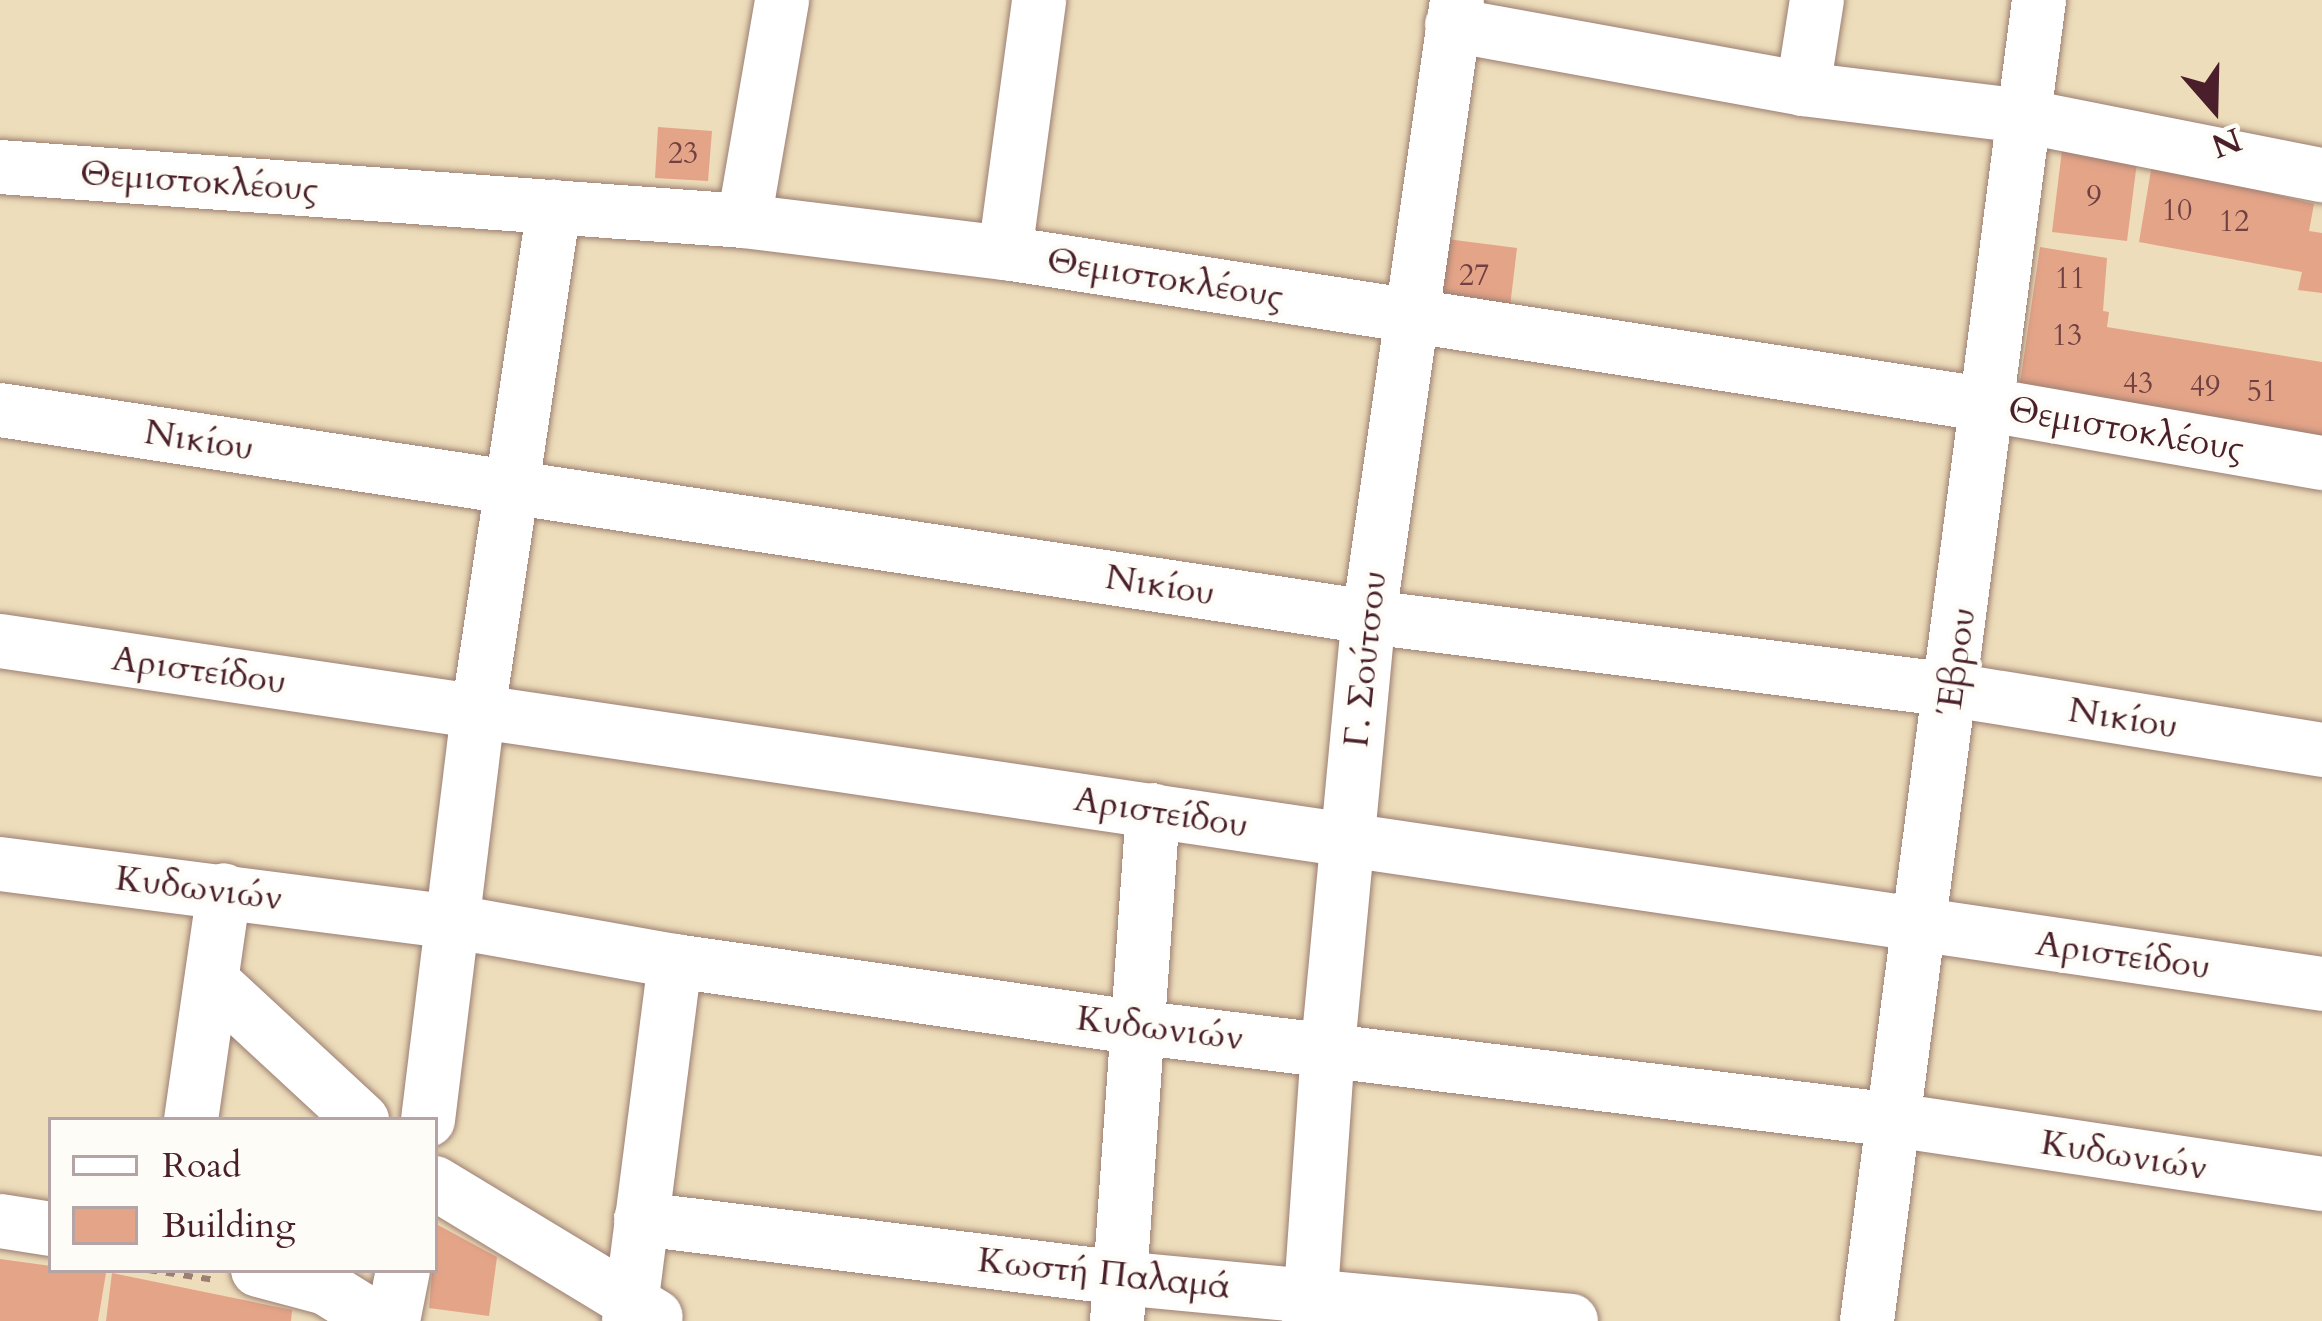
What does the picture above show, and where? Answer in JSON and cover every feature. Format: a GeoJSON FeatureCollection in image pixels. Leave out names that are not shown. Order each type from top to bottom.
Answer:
{"type":"FeatureCollection","features":[{"type":"Feature","properties":{"kind":"street"},"geometry":{"type":"LineString","coordinates":[[744,221],[782,0]]}},
{"type":"Feature","properties":{"kind":"street"},"geometry":{"type":"LineString","coordinates":[[1005,253],[1040,0]]}},
{"type":"Feature","properties":{"kind":"street"},"geometry":{"type":"LineString","coordinates":[[1803,89],[1817,0]]}},
{"type":"Feature","properties":{"kind":"street","name":"Έβρου"},"geometry":{"type":"LineString","coordinates":[[1867,1321],[2039,0]]}},
{"type":"Feature","properties":{"kind":"street"},"geometry":{"type":"LineString","coordinates":[[1454,12],[1803,89],[2023,116],[2322,175]]}},
{"type":"Feature","properties":{"kind":"street","name":"Γ. Σούτσου"},"geometry":{"type":"LineString","coordinates":[[1310,1307],[1328,1047],[1369,616],[1454,12]]}},
{"type":"Feature","properties":{"kind":"street","name":"Θεμιστοκλέους"},"geometry":{"type":"LineString","coordinates":[[0,166],[744,221],[1005,253],[1989,405],[2322,463]]}},
{"type":"Feature","properties":{"kind":"street"},"geometry":{"type":"LineString","coordinates":[[428,1117],[478,712],[554,207]]}},
{"type":"Feature","properties":{"kind":"street","name":"Νικίου"},"geometry":{"type":"LineString","coordinates":[[0,410],[1369,616],[1952,690],[2322,750]]}},
{"type":"Feature","properties":{"kind":"street","name":"Αριστείδου"},"geometry":{"type":"LineString","coordinates":[[0,641],[2322,984]]}},
{"type":"Feature","properties":{"kind":"street"},"geometry":{"type":"LineString","coordinates":[[1118,1299],[1153,810]]}},
{"type":"Feature","properties":{"kind":"street","name":"Κυδωνιών"},"geometry":{"type":"LineString","coordinates":[[0,864],[454,922],[675,961],[1135,1028],[1328,1047],[1894,1120],[2322,1184]]}},
{"type":"Feature","properties":{"kind":"street"},"geometry":{"type":"LineString","coordinates":[[192,1117],[224,890]]}},
{"type":"Feature","properties":{"kind":"street"},"geometry":{"type":"LineString","coordinates":[[641,1315],[641,1219],[675,961]]}},
{"type":"Feature","properties":{"kind":"street"},"geometry":{"type":"LineString","coordinates":[[214,983],[359,1117]]}},
{"type":"Feature","properties":{"kind":"street"},"geometry":{"type":"LineString","coordinates":[[438,1185],[641,1315]]}},
{"type":"Feature","properties":{"kind":"street","name":"Κωστή Παλαμά"},"geometry":{"type":"LineString","coordinates":[[641,1219],[1118,1299],[1570,1321]]}},
{"type":"Feature","properties":{"kind":"street"},"geometry":{"type":"LineString","coordinates":[[0,1221],[48,1229]]}},
{"type":"Feature","properties":{"kind":"street"},"geometry":{"type":"LineString","coordinates":[[269,1273],[326,1288],[379,1321]]}},
{"type":"Feature","properties":{"kind":"street"},"geometry":{"type":"LineString","coordinates":[[393,1321],[402,1273]]}},
{"type":"Feature","properties":{"kind":"building"},"geometry":{"type":"Polygon","coordinates":[[[658,127],[712,131],[708,181],[655,178],[658,127]]]}},
{"type":"Feature","properties":{"kind":"building"},"geometry":{"type":"Polygon","coordinates":[[[2062,150],[2137,162],[2127,241],[2052,232],[2062,150]]]}},
{"type":"Feature","properties":{"kind":"building"},"geometry":{"type":"Polygon","coordinates":[[[2152,164],[2314,204],[2309,231],[2322,233],[2322,293],[2298,290],[2302,272],[2139,242],[2152,164]]]}},
{"type":"Feature","properties":{"kind":"building"},"geometry":{"type":"Polygon","coordinates":[[[1439,238],[1517,248],[1509,315],[1430,304],[1439,238]]]}},
{"type":"Feature","properties":{"kind":"building"},"geometry":{"type":"Polygon","coordinates":[[[2040,247],[2107,258],[2103,311],[2109,312],[2107,327],[2322,362],[2322,444],[2018,397],[2040,247]]]}},
{"type":"Feature","properties":{"kind":"building"},"geometry":{"type":"Polygon","coordinates":[[[438,1225],[497,1257],[489,1316],[429,1308],[432,1273],[438,1273],[438,1225]]]}},
{"type":"Feature","properties":{"kind":"building"},"geometry":{"type":"Polygon","coordinates":[[[0,1259],[48,1266],[48,1273],[106,1273],[98,1321],[0,1321],[0,1259]]]}},
{"type":"Feature","properties":{"kind":"building"},"geometry":{"type":"Polygon","coordinates":[[[112,1273],[292,1310],[291,1321],[106,1321],[112,1273]]]}}]}
